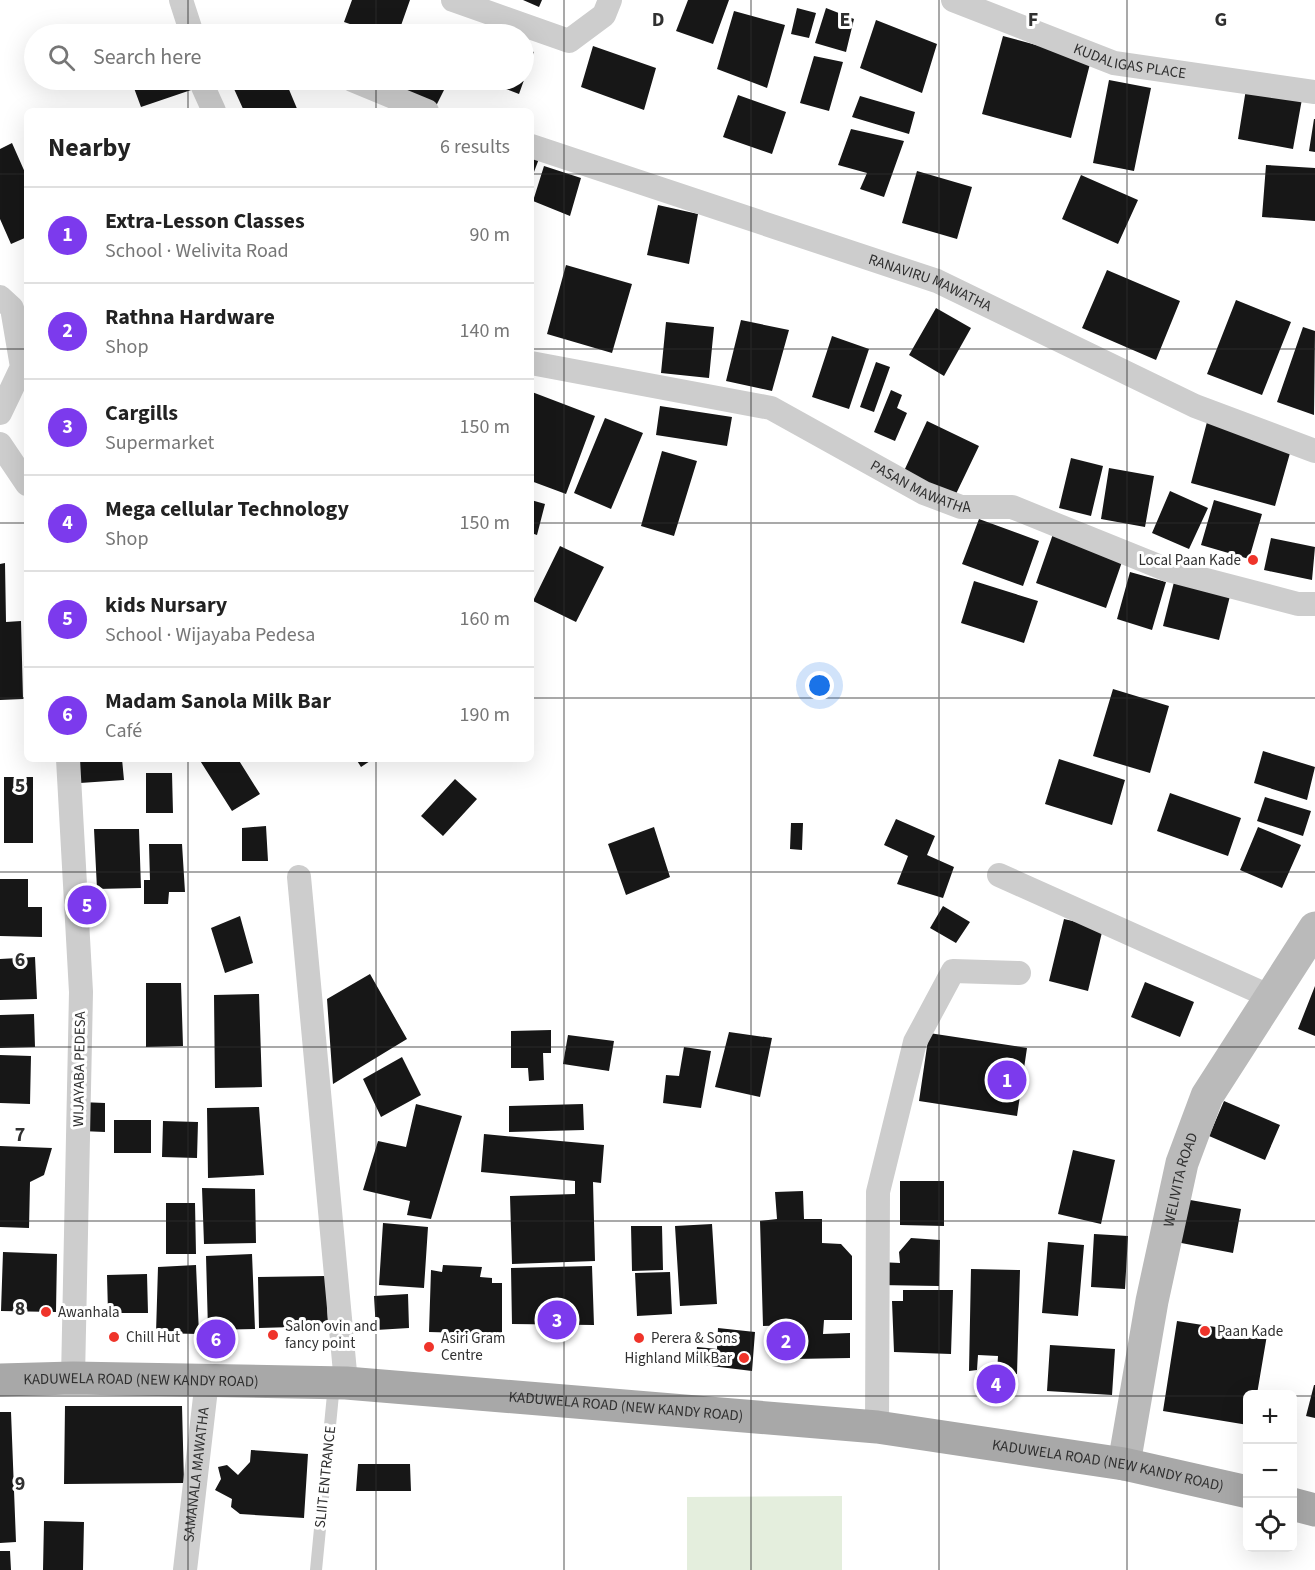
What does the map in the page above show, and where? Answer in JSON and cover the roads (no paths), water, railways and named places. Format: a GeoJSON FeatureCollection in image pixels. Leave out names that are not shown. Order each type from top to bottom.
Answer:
{"type":"FeatureCollection","features":[{"type":"Feature","properties":{"kind":"main road","name":"KADUWELA ROAD (NEW KANDY ROAD)"},"geometry":{"type":"LineString","coordinates":[[0,1380],[73,1378],[340,1384],[877,1427],[1124,1464],[1243,1491]]}},
{"type":"Feature","properties":{"kind":"main road"},"geometry":{"type":"LineString","coordinates":[[1297,1505],[1315,1510]]}},
{"type":"Feature","properties":{"kind":"street"},"geometry":{"type":"LineString","coordinates":[[181,0],[189,24]]}},
{"type":"Feature","properties":{"kind":"street"},"geometry":{"type":"LineString","coordinates":[[453,0],[521,24]]}},
{"type":"Feature","properties":{"kind":"street"},"geometry":{"type":"LineString","coordinates":[[534,29],[569,41],[604,15],[610,0]]}},
{"type":"Feature","properties":{"kind":"street","name":"KUDALIGAS PLACE"},"geometry":{"type":"LineString","coordinates":[[952,0],[1114,63],[1315,92]]}},
{"type":"Feature","properties":{"kind":"street"},"geometry":{"type":"LineString","coordinates":[[205,90],[213,108]]}},
{"type":"Feature","properties":{"kind":"street"},"geometry":{"type":"LineString","coordinates":[[376,90],[420,108]]}},
{"type":"Feature","properties":{"kind":"street","name":"RANAVIRU MAWATHA"},"geometry":{"type":"LineString","coordinates":[[534,147],[937,281],[1195,406],[1315,450]]}},
{"type":"Feature","properties":{"kind":"street"},"geometry":{"type":"LineString","coordinates":[[0,297],[12,308],[21,368],[0,413]]}},
{"type":"Feature","properties":{"kind":"street","name":"PASAN MAWATHA"},"geometry":{"type":"LineString","coordinates":[[534,364],[771,408],[924,493],[961,507],[1012,507],[1168,570],[1298,604],[1315,604]]}},
{"type":"Feature","properties":{"kind":"street"},"geometry":{"type":"LineString","coordinates":[[0,444],[24,480]]}},
{"type":"Feature","properties":{"kind":"street","name":"WIJAYABA PEDESA"},"geometry":{"type":"LineString","coordinates":[[68,762],[81,992],[73,1378]]}},
{"type":"Feature","properties":{"kind":"street"},"geometry":{"type":"LineString","coordinates":[[999,875],[1271,997]]}},
{"type":"Feature","properties":{"kind":"street"},"geometry":{"type":"LineString","coordinates":[[299,877],[340,1384]]}},
{"type":"Feature","properties":{"kind":"street","name":"WELIVITA ROAD"},"geometry":{"type":"LineString","coordinates":[[1124,1464],[1152,1301],[1182,1163],[1207,1095],[1314,931]]}},
{"type":"Feature","properties":{"kind":"street"},"geometry":{"type":"LineString","coordinates":[[877,1427],[878,1192],[915,1042],[953,971],[1019,973]]}},
{"type":"Feature","properties":{"kind":"street","name":"SAMANALA MAWATHA"},"geometry":{"type":"LineString","coordinates":[[185,1570],[207,1380]]}},
{"type":"Feature","properties":{"kind":"lane","name":"SLIIT ENTRANCE"},"geometry":{"type":"LineString","coordinates":[[315,1570],[340,1384]]}},
{"type":"Feature","properties":{"kind":"place","name":"Local Paan Kade"},"geometry":{"type":"Point","coordinates":[1253,560]}},
{"type":"Feature","properties":{"kind":"place","name":"kids Nursary"},"geometry":{"type":"Point","coordinates":[87,905]}},
{"type":"Feature","properties":{"kind":"place","name":"Extra-Lesson Classes"},"geometry":{"type":"Point","coordinates":[1007,1080]}},
{"type":"Feature","properties":{"kind":"place","name":"Awanhala"},"geometry":{"type":"Point","coordinates":[46,1312]}},
{"type":"Feature","properties":{"kind":"place","name":"Cargills"},"geometry":{"type":"Point","coordinates":[557,1320]}},
{"type":"Feature","properties":{"kind":"place","name":"Paan Kade"},"geometry":{"type":"Point","coordinates":[1205,1331]}},
{"type":"Feature","properties":{"kind":"place","name":"Salon ovin and fancy point"},"geometry":{"type":"Point","coordinates":[273,1335]}},
{"type":"Feature","properties":{"kind":"place","name":"Chill Hut"},"geometry":{"type":"Point","coordinates":[114,1337]}},
{"type":"Feature","properties":{"kind":"place","name":"Perera & Sons"},"geometry":{"type":"Point","coordinates":[639,1338]}},
{"type":"Feature","properties":{"kind":"place","name":"Madam Sanola Milk Bar"},"geometry":{"type":"Point","coordinates":[216,1339]}},
{"type":"Feature","properties":{"kind":"place","name":"Rathna Hardware"},"geometry":{"type":"Point","coordinates":[786,1341]}},
{"type":"Feature","properties":{"kind":"place","name":"Asiri Gram Centre"},"geometry":{"type":"Point","coordinates":[429,1347]}},
{"type":"Feature","properties":{"kind":"place","name":"Highland MilkBar"},"geometry":{"type":"Point","coordinates":[744,1358]}},
{"type":"Feature","properties":{"kind":"place","name":"Mega cellular Technology"},"geometry":{"type":"Point","coordinates":[996,1384]}}]}
